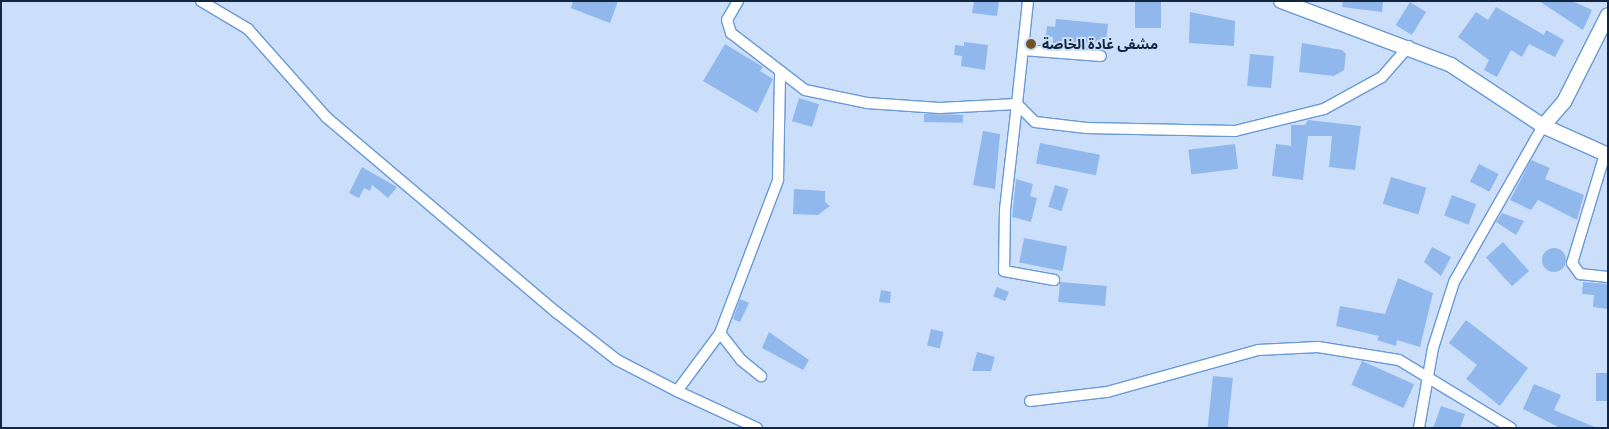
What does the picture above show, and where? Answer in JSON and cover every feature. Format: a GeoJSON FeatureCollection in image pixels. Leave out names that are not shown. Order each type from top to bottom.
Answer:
{"type":"FeatureCollection","features":[{"type":"Feature","properties":{"kind":"main road"},"geometry":{"type":"LineString","coordinates":[[1281,1],[1409,46],[1451,64],[1543,126],[1606,155]]}},
{"type":"Feature","properties":{"kind":"main road"},"geometry":{"type":"LineString","coordinates":[[1543,126],[1564,102],[1608,15]]}},
{"type":"Feature","properties":{"kind":"street"},"geometry":{"type":"LineString","coordinates":[[201,1],[248,29],[326,117],[556,312],[617,360],[677,392],[757,428]]}},
{"type":"Feature","properties":{"kind":"street"},"geometry":{"type":"LineString","coordinates":[[738,1],[727,20],[731,33],[805,90],[867,103],[940,108],[1017,104],[1035,122],[1087,128],[1234,131],[1324,109],[1382,77],[1409,46]]}},
{"type":"Feature","properties":{"kind":"street"},"geometry":{"type":"LineString","coordinates":[[1028,1],[1005,209],[1004,271],[1054,280]]}},
{"type":"Feature","properties":{"kind":"street"},"geometry":{"type":"LineString","coordinates":[[1023,50],[1101,56]]}},
{"type":"Feature","properties":{"kind":"street"},"geometry":{"type":"LineString","coordinates":[[677,392],[720,332],[778,180],[780,71]]}},
{"type":"Feature","properties":{"kind":"street"},"geometry":{"type":"LineString","coordinates":[[1419,428],[1432,348],[1454,282],[1543,126]]}},
{"type":"Feature","properties":{"kind":"street"},"geometry":{"type":"LineString","coordinates":[[1606,155],[1572,263],[1580,274],[1608,276]]}},
{"type":"Feature","properties":{"kind":"street"},"geometry":{"type":"LineString","coordinates":[[720,332],[761,376]]}},
{"type":"Feature","properties":{"kind":"street"},"geometry":{"type":"LineString","coordinates":[[1030,401],[1107,392],[1258,350],[1318,347],[1399,360],[1511,428]]}},
{"type":"Feature","properties":{"kind":"building"},"geometry":{"type":"Polygon","coordinates":[[[573,1],[618,1],[610,23],[571,8],[573,1]]]}},
{"type":"Feature","properties":{"kind":"building"},"geometry":{"type":"Polygon","coordinates":[[[974,1],[999,1],[997,16],[972,13],[974,1]]]}},
{"type":"Feature","properties":{"kind":"building"},"geometry":{"type":"Polygon","coordinates":[[[1135,1],[1161,1],[1161,28],[1135,28],[1135,1]]]}},
{"type":"Feature","properties":{"kind":"building"},"geometry":{"type":"Polygon","coordinates":[[[1343,1],[1383,1],[1382,12],[1342,7],[1343,1]]]}},
{"type":"Feature","properties":{"kind":"building"},"geometry":{"type":"Polygon","coordinates":[[[1539,1],[1572,1],[1592,10],[1583,30],[1539,1]]]}},
{"type":"Feature","properties":{"kind":"building"},"geometry":{"type":"Polygon","coordinates":[[[1410,2],[1426,12],[1412,35],[1396,25],[1410,2]]]}},
{"type":"Feature","properties":{"kind":"building"},"geometry":{"type":"Polygon","coordinates":[[[1496,7],[1544,35],[1546,30],[1564,40],[1555,57],[1529,44],[1522,57],[1511,50],[1497,77],[1484,70],[1489,60],[1458,37],[1476,12],[1488,20],[1496,7]]]}},
{"type":"Feature","properties":{"kind":"building"},"geometry":{"type":"Polygon","coordinates":[[[1190,12],[1235,21],[1234,46],[1189,43],[1190,12]]]}},
{"type":"Feature","properties":{"kind":"building"},"geometry":{"type":"Polygon","coordinates":[[[1056,19],[1108,24],[1105,50],[1053,45],[1053,37],[1046,36],[1047,26],[1055,27],[1056,19]]]}},
{"type":"Feature","properties":{"kind":"building"},"geometry":{"type":"Polygon","coordinates":[[[964,42],[988,45],[985,70],[961,66],[962,56],[954,55],[955,45],[964,46],[964,42]]]}},
{"type":"Feature","properties":{"kind":"building"},"geometry":{"type":"Polygon","coordinates":[[[1302,43],[1342,50],[1346,54],[1344,70],[1334,76],[1299,72],[1302,43]]]}},
{"type":"Feature","properties":{"kind":"building"},"geometry":{"type":"Polygon","coordinates":[[[725,44],[763,67],[760,71],[773,79],[757,113],[703,81],[725,44]]]}},
{"type":"Feature","properties":{"kind":"building"},"geometry":{"type":"Polygon","coordinates":[[[1250,54],[1274,56],[1271,88],[1247,86],[1250,54]]]}},
{"type":"Feature","properties":{"kind":"building"},"geometry":{"type":"Polygon","coordinates":[[[799,98],[819,104],[812,127],[792,121],[799,98]]]}},
{"type":"Feature","properties":{"kind":"building"},"geometry":{"type":"Polygon","coordinates":[[[924,114],[963,115],[963,123],[924,122],[924,114]]]}},
{"type":"Feature","properties":{"kind":"building"},"geometry":{"type":"Polygon","coordinates":[[[1308,120],[1361,126],[1355,170],[1329,167],[1332,136],[1308,136],[1303,180],[1272,176],[1276,144],[1291,146],[1291,125],[1305,125],[1308,120]]]}},
{"type":"Feature","properties":{"kind":"building"},"geometry":{"type":"Polygon","coordinates":[[[983,131],[1000,134],[995,189],[973,185],[983,131]]]}},
{"type":"Feature","properties":{"kind":"building"},"geometry":{"type":"Polygon","coordinates":[[[1040,143],[1100,155],[1096,175],[1036,164],[1040,143]]]}},
{"type":"Feature","properties":{"kind":"building"},"geometry":{"type":"Polygon","coordinates":[[[1235,144],[1238,169],[1191,175],[1188,150],[1235,144]]]}},
{"type":"Feature","properties":{"kind":"building"},"geometry":{"type":"Polygon","coordinates":[[[1531,160],[1550,168],[1545,179],[1584,195],[1577,220],[1538,200],[1531,210],[1510,200],[1531,160]]]}},
{"type":"Feature","properties":{"kind":"building"},"geometry":{"type":"Polygon","coordinates":[[[1479,164],[1499,174],[1490,192],[1470,182],[1479,164]]]}},
{"type":"Feature","properties":{"kind":"building"},"geometry":{"type":"Polygon","coordinates":[[[362,167],[397,187],[388,198],[372,185],[370,191],[364,188],[359,198],[349,193],[362,167]]]}},
{"type":"Feature","properties":{"kind":"building"},"geometry":{"type":"Polygon","coordinates":[[[1391,177],[1426,188],[1418,215],[1383,204],[1391,177]]]}},
{"type":"Feature","properties":{"kind":"building"},"geometry":{"type":"Polygon","coordinates":[[[1016,179],[1033,184],[1030,196],[1037,198],[1031,222],[1012,217],[1016,179]]]}},
{"type":"Feature","properties":{"kind":"building"},"geometry":{"type":"Polygon","coordinates":[[[1055,185],[1068,189],[1062,211],[1048,207],[1055,185]]]}},
{"type":"Feature","properties":{"kind":"building"},"geometry":{"type":"Polygon","coordinates":[[[794,189],[825,191],[825,202],[830,206],[818,215],[793,214],[794,189]]]}},
{"type":"Feature","properties":{"kind":"building"},"geometry":{"type":"Polygon","coordinates":[[[1452,195],[1476,204],[1468,225],[1444,216],[1452,195]]]}},
{"type":"Feature","properties":{"kind":"building"},"geometry":{"type":"Polygon","coordinates":[[[1502,213],[1524,221],[1516,235],[1496,222],[1502,213]]]}},
{"type":"Feature","properties":{"kind":"building"},"geometry":{"type":"Polygon","coordinates":[[[1024,238],[1067,246],[1062,271],[1019,263],[1024,238]]]}},
{"type":"Feature","properties":{"kind":"building"},"geometry":{"type":"Polygon","coordinates":[[[1503,242],[1529,271],[1512,286],[1486,257],[1503,242]]]}},
{"type":"Feature","properties":{"kind":"building"},"geometry":{"type":"Polygon","coordinates":[[[1432,247],[1451,257],[1441,276],[1424,262],[1432,247]]]}},
{"type":"Feature","properties":{"kind":"building"},"geometry":{"type":"Polygon","coordinates":[[[1554,248],[1563,251],[1566,260],[1563,269],[1554,272],[1545,269],[1542,260],[1545,251],[1554,248]]]}},
{"type":"Feature","properties":{"kind":"building"},"geometry":{"type":"Polygon","coordinates":[[[1398,278],[1433,293],[1420,347],[1397,340],[1396,346],[1377,340],[1379,336],[1336,326],[1340,306],[1385,314],[1398,278]]]}},
{"type":"Feature","properties":{"kind":"building"},"geometry":{"type":"Polygon","coordinates":[[[1060,282],[1107,286],[1105,306],[1058,302],[1060,282]]]}},
{"type":"Feature","properties":{"kind":"building"},"geometry":{"type":"Polygon","coordinates":[[[1583,282],[1608,284],[1608,309],[1593,307],[1594,295],[1582,294],[1583,282]]]}},
{"type":"Feature","properties":{"kind":"building"},"geometry":{"type":"Polygon","coordinates":[[[997,287],[1009,292],[1005,301],[993,296],[997,287]]]}},
{"type":"Feature","properties":{"kind":"building"},"geometry":{"type":"Polygon","coordinates":[[[881,290],[891,292],[890,303],[879,302],[881,290]]]}},
{"type":"Feature","properties":{"kind":"building"},"geometry":{"type":"Polygon","coordinates":[[[740,299],[749,303],[740,322],[733,319],[740,299]]]}},
{"type":"Feature","properties":{"kind":"building"},"geometry":{"type":"Polygon","coordinates":[[[1466,320],[1528,368],[1500,406],[1466,379],[1477,365],[1449,343],[1466,320]]]}},
{"type":"Feature","properties":{"kind":"building"},"geometry":{"type":"Polygon","coordinates":[[[931,329],[944,332],[940,348],[927,346],[931,329]]]}},
{"type":"Feature","properties":{"kind":"building"},"geometry":{"type":"Polygon","coordinates":[[[769,332],[809,360],[803,370],[762,348],[769,332]]]}},
{"type":"Feature","properties":{"kind":"building"},"geometry":{"type":"Polygon","coordinates":[[[977,352],[995,357],[991,371],[972,371],[977,352]]]}},
{"type":"Feature","properties":{"kind":"building"},"geometry":{"type":"Polygon","coordinates":[[[1362,361],[1414,384],[1403,408],[1351,385],[1362,361]]]}},
{"type":"Feature","properties":{"kind":"building"},"geometry":{"type":"Polygon","coordinates":[[[1596,373],[1608,373],[1608,401],[1596,401],[1596,373]]]}},
{"type":"Feature","properties":{"kind":"building"},"geometry":{"type":"Polygon","coordinates":[[[1213,376],[1233,378],[1228,428],[1208,427],[1213,376]]]}},
{"type":"Feature","properties":{"kind":"building"},"geometry":{"type":"Polygon","coordinates":[[[1534,384],[1561,395],[1554,410],[1597,428],[1560,428],[1523,409],[1534,384]]]}},
{"type":"Feature","properties":{"kind":"building"},"geometry":{"type":"Polygon","coordinates":[[[1441,406],[1465,414],[1460,428],[1433,428],[1441,406]]]}},
{"type":"Feature","properties":{"kind":"place","name":"مشفى غادة الخاصة"},"geometry":{"type":"Point","coordinates":[1031,44]}}]}
